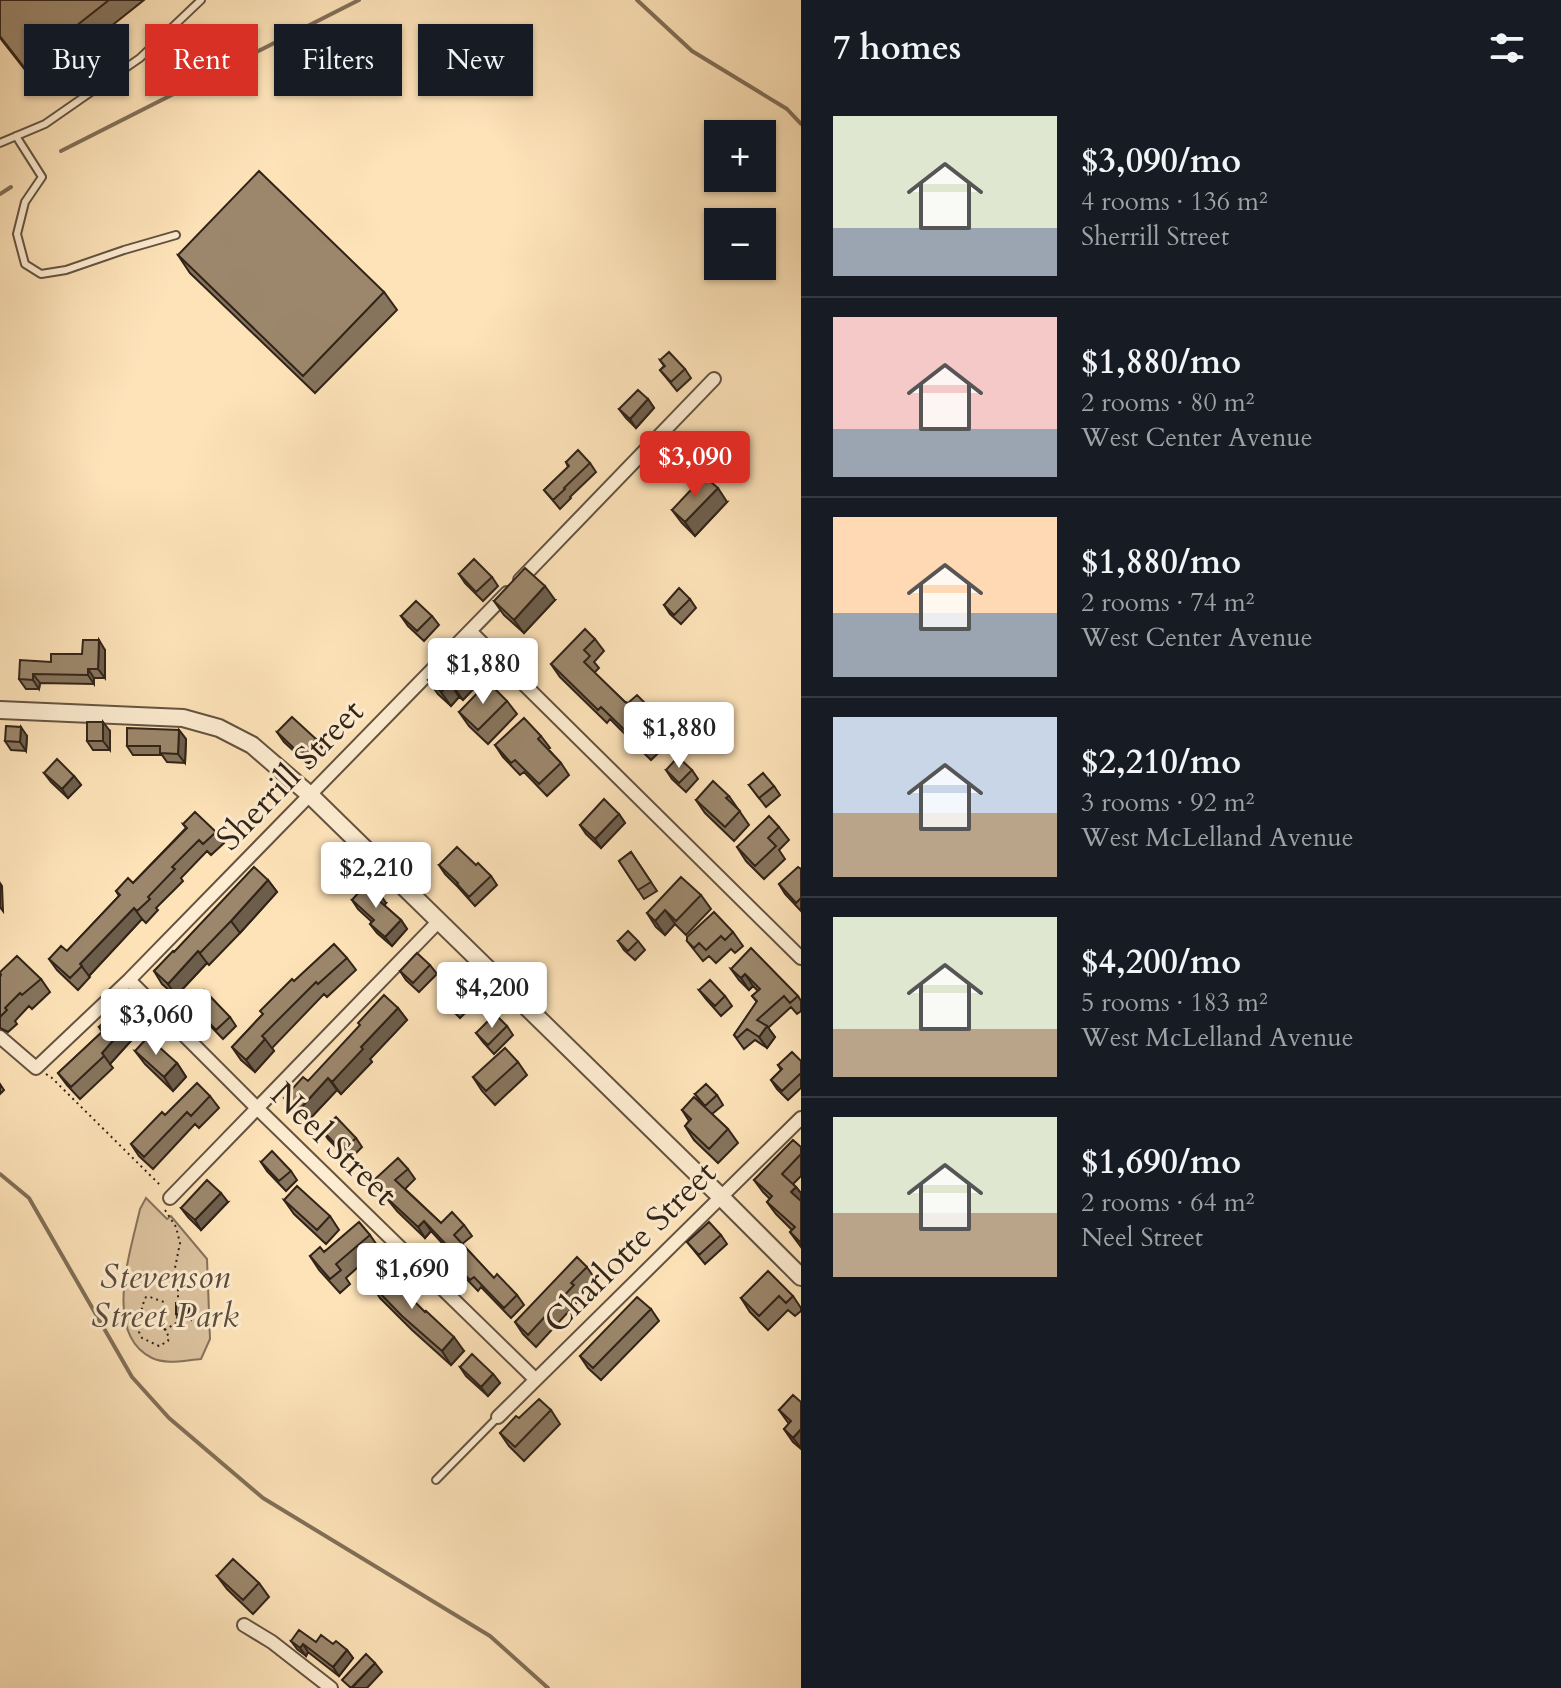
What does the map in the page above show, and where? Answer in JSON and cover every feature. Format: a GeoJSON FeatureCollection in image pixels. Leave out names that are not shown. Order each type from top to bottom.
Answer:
{"type":"FeatureCollection","features":[{"type":"Feature","properties":{"kind":"street","name":"Sherrill Street"},"geometry":{"type":"LineString","coordinates":[[36,1068],[129,980],[714,379]]}},
{"type":"Feature","properties":{"kind":"street"},"geometry":{"type":"LineString","coordinates":[[470,631],[801,958]]}},
{"type":"Feature","properties":{"kind":"street"},"geometry":{"type":"LineString","coordinates":[[0,710],[183,718],[219,728],[252,745],[310,795],[801,1277]]}},
{"type":"Feature","properties":{"kind":"street"},"geometry":{"type":"LineString","coordinates":[[170,1197],[438,922]]}},
{"type":"Feature","properties":{"kind":"street","name":"Neel Street"},"geometry":{"type":"LineString","coordinates":[[129,980],[535,1379]]}},
{"type":"Feature","properties":{"kind":"street"},"geometry":{"type":"LineString","coordinates":[[0,1037],[36,1068]]}},
{"type":"Feature","properties":{"kind":"street","name":"Charlotte Street"},"geometry":{"type":"LineString","coordinates":[[498,1417],[801,1118]]}},
{"type":"Feature","properties":{"kind":"street"},"geometry":{"type":"LineString","coordinates":[[244,1625],[272,1642],[331,1688]]}},
{"type":"Feature","properties":{"kind":"lane"},"geometry":{"type":"LineString","coordinates":[[0,143],[45,124],[140,58],[201,0]]}},
{"type":"Feature","properties":{"kind":"lane"},"geometry":{"type":"LineString","coordinates":[[16,136],[42,177],[25,202],[17,234],[25,264],[41,274],[66,270],[176,235]]}},
{"type":"Feature","properties":{"kind":"lane"},"geometry":{"type":"LineString","coordinates":[[436,1480],[498,1417]]}},
{"type":"Feature","properties":{"kind":"path"},"geometry":{"type":"LineString","coordinates":[[36,1068],[52,1078],[170,1197],[165,1211],[176,1227],[180,1243],[174,1273],[178,1293],[177,1321],[165,1330]]}},
{"type":"Feature","properties":{"kind":"path"},"geometry":{"type":"LineString","coordinates":[[146,1297],[164,1302],[161,1323],[165,1330],[168,1341],[159,1346],[140,1335],[139,1318],[146,1297]]}},
{"type":"Feature","properties":{"kind":"green space","name":"Stevenson Street Park"},"geometry":{"type":"Polygon","coordinates":[[[146,1198],[167,1219],[171,1216],[207,1259],[210,1339],[201,1359],[170,1362],[152,1358],[137,1346],[128,1330],[124,1311],[127,1268],[140,1209],[146,1198]]]}},
{"type":"Feature","properties":{"kind":"building"},"geometry":{"type":"Polygon","coordinates":[[[0,0],[109,0],[79,24],[24,24],[24,67],[0,36],[0,0]]]}},
{"type":"Feature","properties":{"kind":"building"},"geometry":{"type":"Polygon","coordinates":[[[259,171],[384,292],[303,376],[178,255],[259,171]]]}},
{"type":"Feature","properties":{"kind":"building"},"geometry":{"type":"Polygon","coordinates":[[[669,352],[685,369],[671,382],[660,370],[665,366],[660,360],[669,352]]]}},
{"type":"Feature","properties":{"kind":"building"},"geometry":{"type":"Polygon","coordinates":[[[638,390],[648,399],[630,419],[619,409],[638,390]]]}},
{"type":"Feature","properties":{"kind":"building"},"geometry":{"type":"Polygon","coordinates":[[[578,450],[590,463],[553,500],[544,490],[569,466],[566,462],[578,450]]]}},
{"type":"Feature","properties":{"kind":"building"},"geometry":{"type":"Polygon","coordinates":[[[704,476],[718,488],[685,522],[672,510],[704,476]]]}},
{"type":"Feature","properties":{"kind":"building"},"geometry":{"type":"Polygon","coordinates":[[[474,559],[492,577],[476,592],[459,574],[474,559]]]}},
{"type":"Feature","properties":{"kind":"building"},"geometry":{"type":"Polygon","coordinates":[[[525,568],[545,586],[514,620],[494,601],[525,568]]]}},
{"type":"Feature","properties":{"kind":"building"},"geometry":{"type":"Polygon","coordinates":[[[679,588],[690,599],[674,615],[664,605],[679,588]]]}},
{"type":"Feature","properties":{"kind":"building"},"geometry":{"type":"Polygon","coordinates":[[[416,601],[432,616],[417,631],[401,616],[416,601]]]}},
{"type":"Feature","properties":{"kind":"building"},"geometry":{"type":"Polygon","coordinates":[[[585,629],[595,639],[584,650],[590,656],[584,662],[625,702],[637,695],[666,724],[642,747],[551,664],[585,629]]]}},
{"type":"Feature","properties":{"kind":"building"},"geometry":{"type":"Polygon","coordinates":[[[83,640],[99,640],[98,669],[88,669],[88,675],[33,674],[33,680],[19,679],[20,660],[51,662],[51,654],[82,654],[83,640]]]}},
{"type":"Feature","properties":{"kind":"building"},"geometry":{"type":"Polygon","coordinates":[[[455,652],[471,667],[453,686],[450,683],[441,692],[428,680],[455,652]]]}},
{"type":"Feature","properties":{"kind":"building"},"geometry":{"type":"Polygon","coordinates":[[[488,682],[507,701],[478,730],[459,712],[488,682]]]}},
{"type":"Feature","properties":{"kind":"building"},"geometry":{"type":"Polygon","coordinates":[[[292,717],[316,739],[301,755],[277,732],[292,717]]]}},
{"type":"Feature","properties":{"kind":"building"},"geometry":{"type":"Polygon","coordinates":[[[524,718],[541,736],[538,739],[561,763],[539,784],[515,760],[511,763],[495,745],[524,718]]]}},
{"type":"Feature","properties":{"kind":"building"},"geometry":{"type":"Polygon","coordinates":[[[87,722],[103,722],[103,741],[87,741],[87,722]]]}},
{"type":"Feature","properties":{"kind":"building"},"geometry":{"type":"Polygon","coordinates":[[[6,726],[21,727],[20,742],[5,741],[6,726]]]}},
{"type":"Feature","properties":{"kind":"building"},"geometry":{"type":"Polygon","coordinates":[[[127,728],[179,730],[178,754],[160,753],[160,746],[127,746],[127,728]]]}},
{"type":"Feature","properties":{"kind":"building"},"geometry":{"type":"Polygon","coordinates":[[[678,757],[692,770],[679,783],[666,770],[678,757]]]}},
{"type":"Feature","properties":{"kind":"building"},"geometry":{"type":"Polygon","coordinates":[[[57,759],[74,776],[62,789],[44,773],[57,759]]]}},
{"type":"Feature","properties":{"kind":"building"},"geometry":{"type":"Polygon","coordinates":[[[763,773],[774,786],[759,798],[749,785],[763,773]]]}},
{"type":"Feature","properties":{"kind":"building"},"geometry":{"type":"Polygon","coordinates":[[[713,781],[740,811],[725,827],[696,800],[713,781]]]}},
{"type":"Feature","properties":{"kind":"building"},"geometry":{"type":"Polygon","coordinates":[[[604,799],[619,814],[595,839],[580,825],[604,799]]]}},
{"type":"Feature","properties":{"kind":"building"},"geometry":{"type":"Polygon","coordinates":[[[195,812],[216,832],[203,844],[199,840],[172,867],[175,869],[148,897],[150,899],[137,911],[134,908],[70,978],[49,959],[61,946],[67,951],[120,895],[116,891],[128,878],[133,883],[187,828],[183,824],[195,812]]]}},
{"type":"Feature","properties":{"kind":"building"},"geometry":{"type":"Polygon","coordinates":[[[769,816],[779,827],[768,838],[776,846],[755,866],[737,847],[769,816]]]}},
{"type":"Feature","properties":{"kind":"building"},"geometry":{"type":"Polygon","coordinates":[[[457,847],[491,876],[469,897],[439,865],[457,847]]]}},
{"type":"Feature","properties":{"kind":"building"},"geometry":{"type":"Polygon","coordinates":[[[631,852],[651,882],[638,890],[619,861],[631,852]]]}},
{"type":"Feature","properties":{"kind":"building"},"geometry":{"type":"Polygon","coordinates":[[[254,867],[268,880],[168,984],[154,971],[254,867]]]}},
{"type":"Feature","properties":{"kind":"building"},"geometry":{"type":"Polygon","coordinates":[[[798,867],[801,869],[801,898],[796,903],[779,884],[798,867]]]}},
{"type":"Feature","properties":{"kind":"building"},"geometry":{"type":"Polygon","coordinates":[[[681,877],[701,895],[676,921],[665,910],[655,921],[647,913],[681,877]]]}},
{"type":"Feature","properties":{"kind":"building"},"geometry":{"type":"Polygon","coordinates":[[[367,883],[380,894],[376,898],[401,920],[385,937],[370,924],[374,920],[352,900],[367,883]]]}},
{"type":"Feature","properties":{"kind":"building"},"geometry":{"type":"Polygon","coordinates":[[[714,912],[733,932],[725,940],[721,936],[706,950],[699,943],[694,948],[687,937],[714,912]]]}},
{"type":"Feature","properties":{"kind":"building"},"geometry":{"type":"Polygon","coordinates":[[[628,931],[638,941],[628,951],[618,941],[628,931]]]}},
{"type":"Feature","properties":{"kind":"building"},"geometry":{"type":"Polygon","coordinates":[[[334,944],[347,958],[318,984],[316,982],[262,1036],[265,1039],[246,1060],[232,1047],[263,1014],[260,1011],[334,944]]]}},
{"type":"Feature","properties":{"kind":"building"},"geometry":{"type":"Polygon","coordinates":[[[751,948],[798,996],[790,1003],[784,996],[757,1020],[767,1026],[759,1037],[747,1029],[737,1038],[734,1035],[757,1001],[752,996],[760,989],[745,974],[741,978],[731,969],[751,948]]]}},
{"type":"Feature","properties":{"kind":"building"},"geometry":{"type":"Polygon","coordinates":[[[417,953],[430,965],[413,983],[400,971],[417,953]]]}},
{"type":"Feature","properties":{"kind":"building"},"geometry":{"type":"Polygon","coordinates":[[[17,956],[41,979],[22,995],[20,993],[0,1017],[0,972],[17,956]]]}},
{"type":"Feature","properties":{"kind":"building"},"geometry":{"type":"Polygon","coordinates":[[[464,975],[476,987],[454,1009],[445,1000],[453,991],[450,988],[464,975]]]}},
{"type":"Feature","properties":{"kind":"building"},"geometry":{"type":"Polygon","coordinates":[[[710,980],[725,996],[715,1006],[699,990],[710,980]]]}},
{"type":"Feature","properties":{"kind":"building"},"geometry":{"type":"Polygon","coordinates":[[[204,990],[230,1017],[216,1030],[190,1003],[204,990]]]}},
{"type":"Feature","properties":{"kind":"building"},"geometry":{"type":"Polygon","coordinates":[[[384,995],[398,1008],[332,1082],[328,1078],[298,1111],[284,1098],[303,1077],[308,1081],[384,995]]]}},
{"type":"Feature","properties":{"kind":"building"},"geometry":{"type":"Polygon","coordinates":[[[118,1006],[132,1019],[102,1053],[104,1056],[71,1087],[58,1073],[103,1031],[99,1027],[118,1006]]]}},
{"type":"Feature","properties":{"kind":"building"},"geometry":{"type":"Polygon","coordinates":[[[495,1014],[507,1026],[488,1045],[476,1033],[495,1014]]]}},
{"type":"Feature","properties":{"kind":"building"},"geometry":{"type":"Polygon","coordinates":[[[148,1037],[177,1063],[164,1077],[135,1051],[148,1037]]]}},
{"type":"Feature","properties":{"kind":"building"},"geometry":{"type":"Polygon","coordinates":[[[505,1048],[518,1062],[486,1091],[473,1077],[505,1048]]]}},
{"type":"Feature","properties":{"kind":"building"},"geometry":{"type":"Polygon","coordinates":[[[792,1052],[801,1061],[801,1073],[782,1091],[771,1080],[782,1069],[778,1065],[792,1052]]]}},
{"type":"Feature","properties":{"kind":"building"},"geometry":{"type":"Polygon","coordinates":[[[197,1083],[210,1096],[191,1116],[187,1112],[144,1157],[131,1144],[162,1112],[165,1115],[197,1083]]]}},
{"type":"Feature","properties":{"kind":"building"},"geometry":{"type":"Polygon","coordinates":[[[706,1084],[717,1095],[705,1106],[695,1094],[706,1084]]]}},
{"type":"Feature","properties":{"kind":"building"},"geometry":{"type":"Polygon","coordinates":[[[694,1097],[728,1129],[709,1149],[685,1126],[691,1119],[682,1110],[694,1097]]]}},
{"type":"Feature","properties":{"kind":"building"},"geometry":{"type":"Polygon","coordinates":[[[336,1117],[356,1138],[342,1151],[322,1130],[336,1117]]]}},
{"type":"Feature","properties":{"kind":"building"},"geometry":{"type":"Polygon","coordinates":[[[793,1140],[801,1147],[801,1154],[782,1174],[796,1187],[791,1192],[801,1201],[801,1243],[790,1232],[795,1227],[767,1202],[772,1196],[754,1180],[793,1140]]]}},
{"type":"Feature","properties":{"kind":"building"},"geometry":{"type":"Polygon","coordinates":[[[272,1151],[291,1171],[279,1181],[261,1162],[272,1151]]]}},
{"type":"Feature","properties":{"kind":"building"},"geometry":{"type":"Polygon","coordinates":[[[398,1158],[408,1169],[395,1180],[441,1223],[452,1212],[464,1225],[454,1235],[494,1278],[497,1274],[517,1295],[504,1308],[474,1277],[470,1280],[451,1260],[456,1255],[424,1221],[418,1227],[373,1181],[398,1158]]]}},
{"type":"Feature","properties":{"kind":"building"},"geometry":{"type":"Polygon","coordinates":[[[207,1180],[221,1193],[195,1220],[181,1208],[207,1180]]]}},
{"type":"Feature","properties":{"kind":"building"},"geometry":{"type":"Polygon","coordinates":[[[297,1186],[330,1216],[317,1230],[284,1200],[297,1186]]]}},
{"type":"Feature","properties":{"kind":"building"},"geometry":{"type":"Polygon","coordinates":[[[359,1222],[370,1235],[336,1264],[341,1270],[330,1279],[310,1256],[320,1247],[324,1252],[359,1222]]]}},
{"type":"Feature","properties":{"kind":"building"},"geometry":{"type":"Polygon","coordinates":[[[709,1222],[721,1235],[699,1255],[687,1242],[709,1222]]]}},
{"type":"Feature","properties":{"kind":"building"},"geometry":{"type":"Polygon","coordinates":[[[577,1257],[587,1267],[528,1335],[515,1322],[577,1257]]]}},
{"type":"Feature","properties":{"kind":"building"},"geometry":{"type":"Polygon","coordinates":[[[384,1271],[454,1337],[442,1351],[371,1284],[384,1271]]]}},
{"type":"Feature","properties":{"kind":"building"},"geometry":{"type":"Polygon","coordinates":[[[768,1271],[793,1296],[786,1303],[779,1296],[759,1316],[741,1298],[768,1271]]]}},
{"type":"Feature","properties":{"kind":"building"},"geometry":{"type":"Polygon","coordinates":[[[637,1297],[651,1309],[593,1368],[580,1356],[637,1297]]]}},
{"type":"Feature","properties":{"kind":"building"},"geometry":{"type":"Polygon","coordinates":[[[176,1303],[189,1303],[188,1315],[176,1314],[176,1303]]]}},
{"type":"Feature","properties":{"kind":"building"},"geometry":{"type":"Polygon","coordinates":[[[472,1354],[493,1374],[481,1387],[460,1367],[472,1354]]]}},
{"type":"Feature","properties":{"kind":"building"},"geometry":{"type":"Polygon","coordinates":[[[793,1395],[801,1402],[801,1429],[793,1438],[784,1429],[791,1421],[779,1410],[793,1395]]]}},
{"type":"Feature","properties":{"kind":"building"},"geometry":{"type":"Polygon","coordinates":[[[539,1399],[551,1410],[515,1447],[500,1433],[539,1399]]]}},
{"type":"Feature","properties":{"kind":"building"},"geometry":{"type":"Polygon","coordinates":[[[233,1559],[259,1583],[243,1600],[217,1576],[233,1559]]]}},
{"type":"Feature","properties":{"kind":"building"},"geometry":{"type":"Polygon","coordinates":[[[299,1630],[316,1642],[321,1635],[347,1650],[333,1667],[303,1644],[300,1648],[291,1641],[299,1630]]]}},
{"type":"Feature","properties":{"kind":"building"},"geometry":{"type":"Polygon","coordinates":[[[366,1654],[375,1663],[351,1688],[342,1680],[366,1654]]]}},
{"type":"Feature","properties":{"kind":"waterway"},"geometry":{"type":"LineString","coordinates":[[61,151],[359,0]]}},
{"type":"Feature","properties":{"kind":"waterway"},"geometry":{"type":"LineString","coordinates":[[637,0],[692,51],[787,109],[801,124]]}},
{"type":"Feature","properties":{"kind":"waterway"},"geometry":{"type":"LineString","coordinates":[[0,194],[11,187]]}},
{"type":"Feature","properties":{"kind":"waterway"},"geometry":{"type":"LineString","coordinates":[[0,1174],[29,1198],[132,1377],[169,1418],[263,1498],[490,1636],[548,1688]]}}]}
